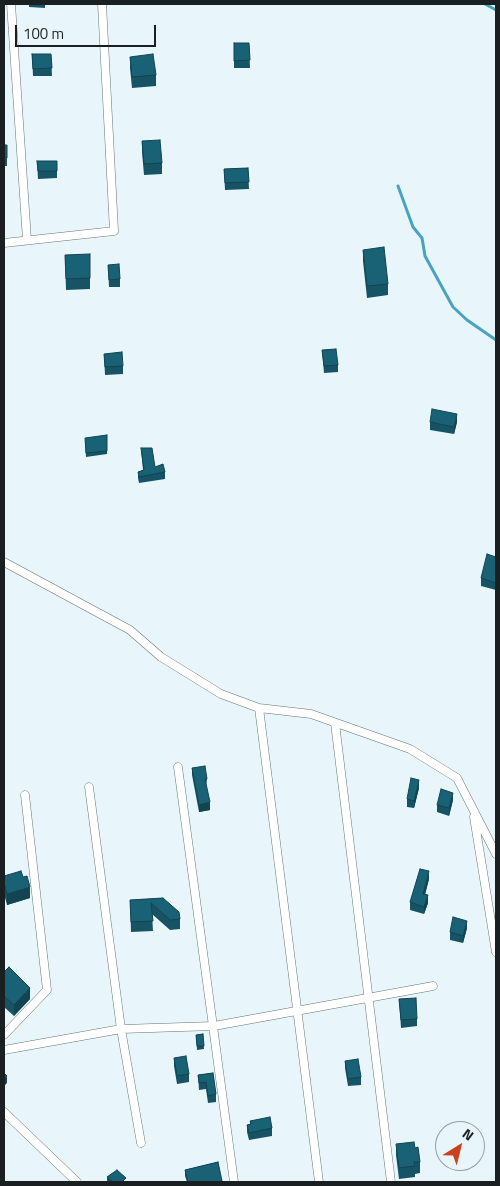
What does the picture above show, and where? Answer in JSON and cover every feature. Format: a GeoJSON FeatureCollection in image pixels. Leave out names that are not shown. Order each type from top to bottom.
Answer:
{"type":"FeatureCollection","features":[{"type":"Feature","properties":{"kind":"street"},"geometry":{"type":"LineString","coordinates":[[11,4],[27,240]]}},
{"type":"Feature","properties":{"kind":"street"},"geometry":{"type":"LineString","coordinates":[[4,243],[114,232],[102,4]]}},
{"type":"Feature","properties":{"kind":"street"},"geometry":{"type":"LineString","coordinates":[[4,562],[130,630],[161,657],[198,682],[221,694],[259,708],[311,714],[410,749],[457,778],[496,854]]}},
{"type":"Feature","properties":{"kind":"street"},"geometry":{"type":"LineString","coordinates":[[259,708],[320,1182]]}},
{"type":"Feature","properties":{"kind":"street"},"geometry":{"type":"LineString","coordinates":[[335,723],[391,1182]]}},
{"type":"Feature","properties":{"kind":"street"},"geometry":{"type":"LineString","coordinates":[[178,767],[234,1182]]}},
{"type":"Feature","properties":{"kind":"street"},"geometry":{"type":"LineString","coordinates":[[88,787],[121,1029],[141,1143]]}},
{"type":"Feature","properties":{"kind":"street"},"geometry":{"type":"LineString","coordinates":[[4,1035],[47,990],[25,795]]}},
{"type":"Feature","properties":{"kind":"street"},"geometry":{"type":"LineString","coordinates":[[473,807],[496,952]]}},
{"type":"Feature","properties":{"kind":"street"},"geometry":{"type":"LineString","coordinates":[[4,1050],[121,1029],[214,1026],[433,986]]}},
{"type":"Feature","properties":{"kind":"street"},"geometry":{"type":"LineString","coordinates":[[4,1112],[77,1182]]}},
{"type":"Feature","properties":{"kind":"building"},"geometry":{"type":"Polygon","coordinates":[[[234,43],[249,43],[250,60],[234,61],[234,43]]]}},
{"type":"Feature","properties":{"kind":"building"},"geometry":{"type":"Polygon","coordinates":[[[32,54],[51,54],[52,68],[33,69],[32,54]]]}},
{"type":"Feature","properties":{"kind":"building"},"geometry":{"type":"Polygon","coordinates":[[[153,54],[156,75],[132,77],[130,57],[153,54]]]}},
{"type":"Feature","properties":{"kind":"building"},"geometry":{"type":"Polygon","coordinates":[[[160,140],[162,163],[144,164],[142,141],[160,140]]]}},
{"type":"Feature","properties":{"kind":"building"},"geometry":{"type":"Polygon","coordinates":[[[4,145],[7,145],[7,158],[4,158],[4,145]]]}},
{"type":"Feature","properties":{"kind":"building"},"geometry":{"type":"Polygon","coordinates":[[[37,161],[57,161],[57,171],[38,171],[37,161]]]}},
{"type":"Feature","properties":{"kind":"building"},"geometry":{"type":"Polygon","coordinates":[[[248,168],[249,182],[225,183],[224,169],[248,168]]]}},
{"type":"Feature","properties":{"kind":"building"},"geometry":{"type":"Polygon","coordinates":[[[384,247],[388,284],[367,286],[363,250],[384,247]]]}},
{"type":"Feature","properties":{"kind":"building"},"geometry":{"type":"Polygon","coordinates":[[[90,254],[90,278],[66,279],[65,255],[90,254]]]}},
{"type":"Feature","properties":{"kind":"building"},"geometry":{"type":"Polygon","coordinates":[[[119,264],[120,279],[109,280],[108,265],[119,264]]]}},
{"type":"Feature","properties":{"kind":"building"},"geometry":{"type":"Polygon","coordinates":[[[336,349],[338,365],[324,366],[322,350],[336,349]]]}},
{"type":"Feature","properties":{"kind":"building"},"geometry":{"type":"Polygon","coordinates":[[[122,352],[123,366],[105,367],[104,354],[122,352]]]}},
{"type":"Feature","properties":{"kind":"building"},"geometry":{"type":"Polygon","coordinates":[[[432,409],[457,414],[454,427],[430,422],[432,409]]]}},
{"type":"Feature","properties":{"kind":"building"},"geometry":{"type":"Polygon","coordinates":[[[107,435],[107,451],[86,453],[85,438],[107,435]]]}},
{"type":"Feature","properties":{"kind":"building"},"geometry":{"type":"Polygon","coordinates":[[[141,448],[152,448],[155,467],[163,464],[165,472],[139,477],[138,472],[144,470],[141,448]]]}},
{"type":"Feature","properties":{"kind":"building"},"geometry":{"type":"Polygon","coordinates":[[[487,554],[496,557],[496,583],[481,578],[487,554]]]}},
{"type":"Feature","properties":{"kind":"building"},"geometry":{"type":"Polygon","coordinates":[[[205,766],[207,779],[205,779],[210,802],[199,805],[192,768],[205,766]]]}},
{"type":"Feature","properties":{"kind":"building"},"geometry":{"type":"Polygon","coordinates":[[[411,778],[419,780],[414,801],[407,799],[411,778]]]}},
{"type":"Feature","properties":{"kind":"building"},"geometry":{"type":"Polygon","coordinates":[[[441,789],[453,793],[449,808],[437,805],[441,789]]]}},
{"type":"Feature","properties":{"kind":"building"},"geometry":{"type":"Polygon","coordinates":[[[420,869],[429,871],[423,894],[428,895],[424,907],[410,902],[420,869]]]}},
{"type":"Feature","properties":{"kind":"building"},"geometry":{"type":"Polygon","coordinates":[[[21,871],[23,877],[27,876],[30,887],[7,894],[4,876],[21,871]]]}},
{"type":"Feature","properties":{"kind":"building"},"geometry":{"type":"Polygon","coordinates":[[[163,898],[179,912],[180,919],[170,920],[151,903],[153,921],[131,922],[130,900],[163,898]]]}},
{"type":"Feature","properties":{"kind":"building"},"geometry":{"type":"Polygon","coordinates":[[[453,917],[467,921],[463,936],[450,932],[453,917]]]}},
{"type":"Feature","properties":{"kind":"building"},"geometry":{"type":"Polygon","coordinates":[[[9,967],[30,988],[14,1005],[4,996],[4,972],[9,967]]]}},
{"type":"Feature","properties":{"kind":"building"},"geometry":{"type":"Polygon","coordinates":[[[416,998],[417,1019],[401,1020],[399,999],[416,998]]]}},
{"type":"Feature","properties":{"kind":"building"},"geometry":{"type":"Polygon","coordinates":[[[203,1034],[204,1046],[197,1046],[196,1035],[203,1034]]]}},
{"type":"Feature","properties":{"kind":"building"},"geometry":{"type":"Polygon","coordinates":[[[186,1056],[189,1074],[177,1076],[174,1058],[186,1056]]]}},
{"type":"Feature","properties":{"kind":"building"},"geometry":{"type":"Polygon","coordinates":[[[358,1059],[361,1077],[348,1079],[345,1061],[358,1059]]]}},
{"type":"Feature","properties":{"kind":"building"},"geometry":{"type":"Polygon","coordinates":[[[213,1073],[216,1094],[208,1096],[206,1082],[199,1083],[198,1075],[213,1073]]]}},
{"type":"Feature","properties":{"kind":"building"},"geometry":{"type":"Polygon","coordinates":[[[270,1117],[272,1128],[249,1133],[247,1125],[251,1124],[250,1121],[270,1117]]]}},
{"type":"Feature","properties":{"kind":"building"},"geometry":{"type":"Polygon","coordinates":[[[414,1142],[415,1148],[418,1147],[420,1162],[414,1162],[415,1166],[399,1168],[396,1144],[414,1142]]]}},
{"type":"Feature","properties":{"kind":"building"},"geometry":{"type":"Polygon","coordinates":[[[218,1162],[222,1181],[188,1182],[185,1170],[218,1162]]]}},
{"type":"Feature","properties":{"kind":"building"},"geometry":{"type":"Polygon","coordinates":[[[117,1170],[126,1178],[122,1182],[113,1182],[107,1177],[117,1170]]]}},
{"type":"Feature","properties":{"kind":"waterway"},"geometry":{"type":"LineString","coordinates":[[485,4],[496,10]]}},
{"type":"Feature","properties":{"kind":"waterway"},"geometry":{"type":"LineString","coordinates":[[398,186],[413,227],[422,238],[425,256],[453,307],[467,320],[496,340]]}}]}
